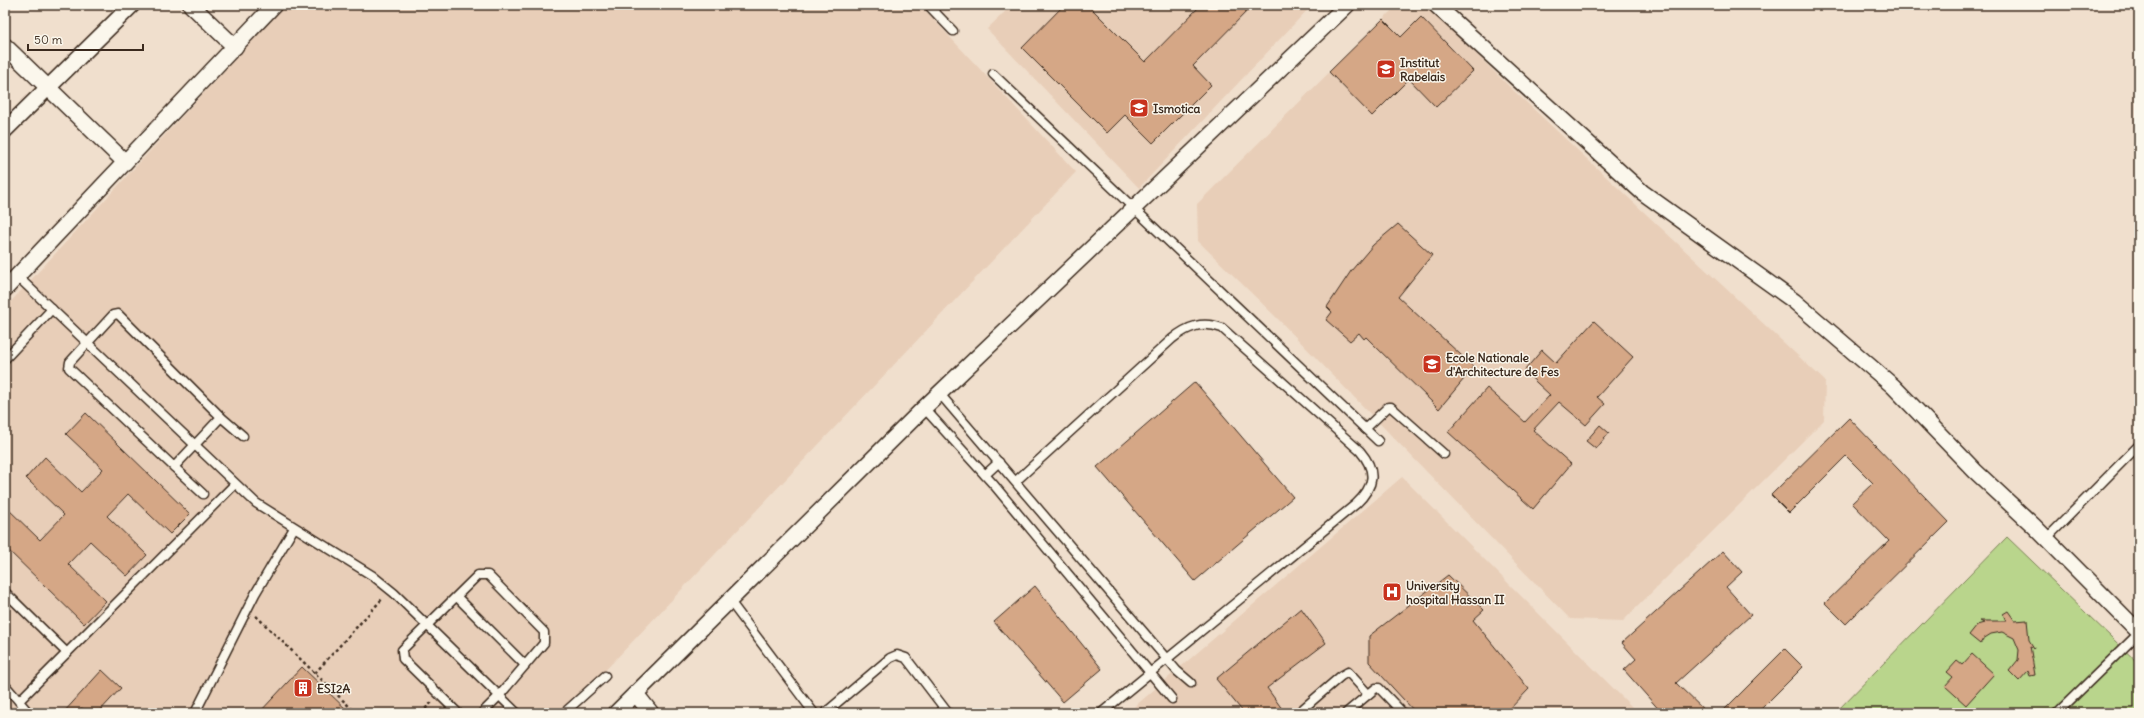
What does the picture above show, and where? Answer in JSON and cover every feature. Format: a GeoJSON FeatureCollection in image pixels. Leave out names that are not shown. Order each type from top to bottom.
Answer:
{"type":"FeatureCollection","features":[{"type":"Feature","properties":{"kind":"street"},"geometry":{"type":"LineString","coordinates":[[5,130],[132,5]]}},
{"type":"Feature","properties":{"kind":"street"},"geometry":{"type":"LineString","coordinates":[[191,5],[235,47]]}},
{"type":"Feature","properties":{"kind":"street"},"geometry":{"type":"LineString","coordinates":[[9,283],[274,5]]}},
{"type":"Feature","properties":{"kind":"street"},"geometry":{"type":"LineString","coordinates":[[616,713],[924,408],[1347,5]]}},
{"type":"Feature","properties":{"kind":"street"},"geometry":{"type":"LineString","coordinates":[[1436,5],[1642,192],[1794,301],[1893,386],[1975,471],[2034,526],[2139,633]]}},
{"type":"Feature","properties":{"kind":"street"},"geometry":{"type":"LineString","coordinates":[[5,46],[125,162]]}},
{"type":"Feature","properties":{"kind":"street"},"geometry":{"type":"LineString","coordinates":[[636,694],[651,713]]}},
{"type":"Feature","properties":{"kind":"lane"},"geometry":{"type":"LineString","coordinates":[[928,5],[953,31]]}},
{"type":"Feature","properties":{"kind":"lane"},"geometry":{"type":"LineString","coordinates":[[993,74],[1378,441]]}},
{"type":"Feature","properties":{"kind":"lane"},"geometry":{"type":"LineString","coordinates":[[9,283],[52,309],[256,503],[373,576],[428,626],[517,713]]}},
{"type":"Feature","properties":{"kind":"lane"},"geometry":{"type":"LineString","coordinates":[[5,359],[52,309]]}},
{"type":"Feature","properties":{"kind":"lane"},"geometry":{"type":"LineString","coordinates":[[203,494],[69,368],[70,362],[113,316],[118,314],[221,417],[243,436]]}},
{"type":"Feature","properties":{"kind":"lane"},"geometry":{"type":"LineString","coordinates":[[1016,481],[1172,339],[1184,330],[1198,324],[1208,324],[1222,328],[1368,461],[1372,474],[1372,481],[1361,499],[1101,713]]}},
{"type":"Feature","properties":{"kind":"lane"},"geometry":{"type":"LineString","coordinates":[[940,394],[1168,659],[1191,682]]}},
{"type":"Feature","properties":{"kind":"lane"},"geometry":{"type":"LineString","coordinates":[[1365,429],[1388,407],[1391,406],[1444,454]]}},
{"type":"Feature","properties":{"kind":"lane"},"geometry":{"type":"LineString","coordinates":[[924,408],[985,475],[1172,699]]}},
{"type":"Feature","properties":{"kind":"lane"},"geometry":{"type":"LineString","coordinates":[[174,467],[221,417]]}},
{"type":"Feature","properties":{"kind":"lane"},"geometry":{"type":"LineString","coordinates":[[2046,539],[2139,445]]}},
{"type":"Feature","properties":{"kind":"lane"},"geometry":{"type":"LineString","coordinates":[[985,475],[999,462]]}},
{"type":"Feature","properties":{"kind":"lane"},"geometry":{"type":"LineString","coordinates":[[19,701],[235,484]]}},
{"type":"Feature","properties":{"kind":"lane"},"geometry":{"type":"LineString","coordinates":[[195,713],[247,608],[294,528]]}},
{"type":"Feature","properties":{"kind":"lane"},"geometry":{"type":"LineString","coordinates":[[458,713],[403,659],[402,650],[478,575],[488,575],[544,632],[544,644],[499,696],[482,713]]}},
{"type":"Feature","properties":{"kind":"lane"},"geometry":{"type":"LineString","coordinates":[[5,592],[67,653]]}},
{"type":"Feature","properties":{"kind":"lane"},"geometry":{"type":"LineString","coordinates":[[457,597],[525,665]]}},
{"type":"Feature","properties":{"kind":"lane"},"geometry":{"type":"LineString","coordinates":[[729,600],[814,713]]}},
{"type":"Feature","properties":{"kind":"lane"},"geometry":{"type":"LineString","coordinates":[[2057,713],[2139,633]]}},
{"type":"Feature","properties":{"kind":"lane"},"geometry":{"type":"LineString","coordinates":[[825,713],[890,658],[897,655],[906,658],[948,713]]}},
{"type":"Feature","properties":{"kind":"lane"},"geometry":{"type":"LineString","coordinates":[[1298,713],[1341,676],[1348,672],[1368,694]]}},
{"type":"Feature","properties":{"kind":"lane"},"geometry":{"type":"LineString","coordinates":[[564,713],[605,676]]}},
{"type":"Feature","properties":{"kind":"lane"},"geometry":{"type":"LineString","coordinates":[[5,685],[29,713]]}},
{"type":"Feature","properties":{"kind":"lane"},"geometry":{"type":"LineString","coordinates":[[1346,713],[1376,688],[1379,688],[1403,713]]}},
{"type":"Feature","properties":{"kind":"path"},"geometry":{"type":"LineString","coordinates":[[315,673],[389,590]]}},
{"type":"Feature","properties":{"kind":"path"},"geometry":{"type":"LineString","coordinates":[[247,608],[356,713]]}},
{"type":"Feature","properties":{"kind":"shaded area"},"geometry":{"type":"Polygon","coordinates":[[[285,5],[920,5],[1076,172],[565,713],[15,713],[5,702],[5,308],[285,5]]]}},
{"type":"Feature","properties":{"kind":"shaded area","name":"Ismotica"},"geometry":{"type":"Polygon","coordinates":[[[1012,5],[1312,5],[1139,188],[987,29],[1012,5]]]}},
{"type":"Feature","properties":{"kind":"shaded area"},"geometry":{"type":"Polygon","coordinates":[[[1428,7],[1513,90],[1825,381],[1824,420],[1623,621],[1570,619],[1279,320],[1198,241],[1197,204],[1394,8],[1428,7]]]}},
{"type":"Feature","properties":{"kind":"shaded area","name":"University hospital Hassan II"},"geometry":{"type":"Polygon","coordinates":[[[1402,477],[1638,713],[1127,713],[1402,477]]]}},
{"type":"Feature","properties":{"kind":"green space"},"geometry":{"type":"Polygon","coordinates":[[[2007,537],[2139,664],[2139,713],[1835,713],[2007,537]]]}},
{"type":"Feature","properties":{"kind":"building"},"geometry":{"type":"Polygon","coordinates":[[[1064,5],[1088,5],[1145,62],[1201,5],[1253,5],[1193,66],[1211,85],[1153,143],[1125,115],[1107,133],[1022,48],[1064,5]]]}},
{"type":"Feature","properties":{"kind":"building"},"geometry":{"type":"Polygon","coordinates":[[[1421,17],[1473,71],[1436,107],[1409,79],[1372,116],[1329,72],[1383,19],[1401,37],[1421,17]]]}},
{"type":"Feature","properties":{"kind":"building"},"geometry":{"type":"Polygon","coordinates":[[[1398,224],[1432,255],[1398,297],[1474,367],[1439,409],[1366,337],[1364,339],[1359,333],[1350,341],[1326,320],[1332,312],[1327,307],[1351,271],[1373,245],[1398,224]]]}},
{"type":"Feature","properties":{"kind":"building"},"geometry":{"type":"Polygon","coordinates":[[[1594,321],[1633,357],[1597,397],[1605,404],[1586,425],[1559,402],[1533,430],[1571,464],[1533,509],[1448,432],[1487,388],[1525,422],[1550,395],[1524,371],[1542,350],[1556,363],[1594,321]]]}},
{"type":"Feature","properties":{"kind":"building"},"geometry":{"type":"Polygon","coordinates":[[[1195,382],[1293,497],[1195,581],[1097,467],[1195,382]]]}},
{"type":"Feature","properties":{"kind":"building"},"geometry":{"type":"Polygon","coordinates":[[[86,413],[190,514],[170,534],[128,494],[107,516],[147,555],[127,576],[90,541],[68,564],[106,601],[84,624],[5,547],[5,506],[40,540],[64,515],[26,478],[45,457],[81,492],[103,469],[66,434],[86,413]]]}},
{"type":"Feature","properties":{"kind":"building"},"geometry":{"type":"Polygon","coordinates":[[[1849,418],[1949,522],[1846,624],[1825,603],[1889,541],[1852,503],[1873,483],[1846,456],[1789,513],[1771,495],[1849,418]]]}},
{"type":"Feature","properties":{"kind":"building"},"geometry":{"type":"Polygon","coordinates":[[[1600,425],[1609,433],[1596,449],[1586,441],[1600,425]]]}},
{"type":"Feature","properties":{"kind":"building"},"geometry":{"type":"Polygon","coordinates":[[[1723,551],[1742,572],[1726,587],[1751,615],[1676,683],[1707,713],[1662,713],[1624,670],[1636,659],[1622,643],[1723,551]]]}},
{"type":"Feature","properties":{"kind":"building"},"geometry":{"type":"Polygon","coordinates":[[[1448,575],[1484,610],[1473,620],[1529,689],[1506,713],[1416,713],[1369,662],[1369,636],[1448,575]]]}},
{"type":"Feature","properties":{"kind":"building"},"geometry":{"type":"Polygon","coordinates":[[[1035,586],[1102,669],[1063,702],[994,622],[1035,586]]]}},
{"type":"Feature","properties":{"kind":"building"},"geometry":{"type":"Polygon","coordinates":[[[1301,608],[1326,643],[1267,688],[1285,713],[1244,713],[1216,679],[1301,608]]]}},
{"type":"Feature","properties":{"kind":"building"},"geometry":{"type":"Polygon","coordinates":[[[2008,611],[2015,621],[2027,620],[2029,640],[2034,648],[2030,646],[2035,675],[2030,676],[2028,671],[2019,681],[2009,671],[2018,660],[2019,650],[2014,638],[2002,632],[1991,634],[1983,639],[1980,644],[1969,635],[1977,625],[1984,623],[1980,621],[2006,621],[2003,614],[2008,611]]]}},
{"type":"Feature","properties":{"kind":"building"},"geometry":{"type":"Polygon","coordinates":[[[1785,649],[1803,667],[1757,713],[1721,713],[1785,649]]]}},
{"type":"Feature","properties":{"kind":"building"},"geometry":{"type":"Polygon","coordinates":[[[1972,654],[1994,674],[1966,705],[1945,686],[1953,677],[1947,672],[1957,661],[1962,665],[1972,654]]]}},
{"type":"Feature","properties":{"kind":"building","name":"ESI2A"},"geometry":{"type":"Polygon","coordinates":[[[302,667],[350,713],[259,713],[302,667]]]}},
{"type":"Feature","properties":{"kind":"building"},"geometry":{"type":"Polygon","coordinates":[[[102,670],[121,688],[98,713],[88,713],[82,708],[70,713],[63,713],[102,670]]]}},
{"type":"Feature","properties":{"kind":"place","name":"Institut Rabelais"},"geometry":{"type":"Point","coordinates":[1386,69]}},
{"type":"Feature","properties":{"kind":"place","name":"Ismotica"},"geometry":{"type":"Point","coordinates":[1139,108]}},
{"type":"Feature","properties":{"kind":"place","name":"Ecole Nationale d'Architecture de Fes"},"geometry":{"type":"Point","coordinates":[1432,364]}},
{"type":"Feature","properties":{"kind":"place","name":"University hospital Hassan II"},"geometry":{"type":"Point","coordinates":[1392,592]}},
{"type":"Feature","properties":{"kind":"place","name":"ESI2A"},"geometry":{"type":"Point","coordinates":[303,688]}}]}
